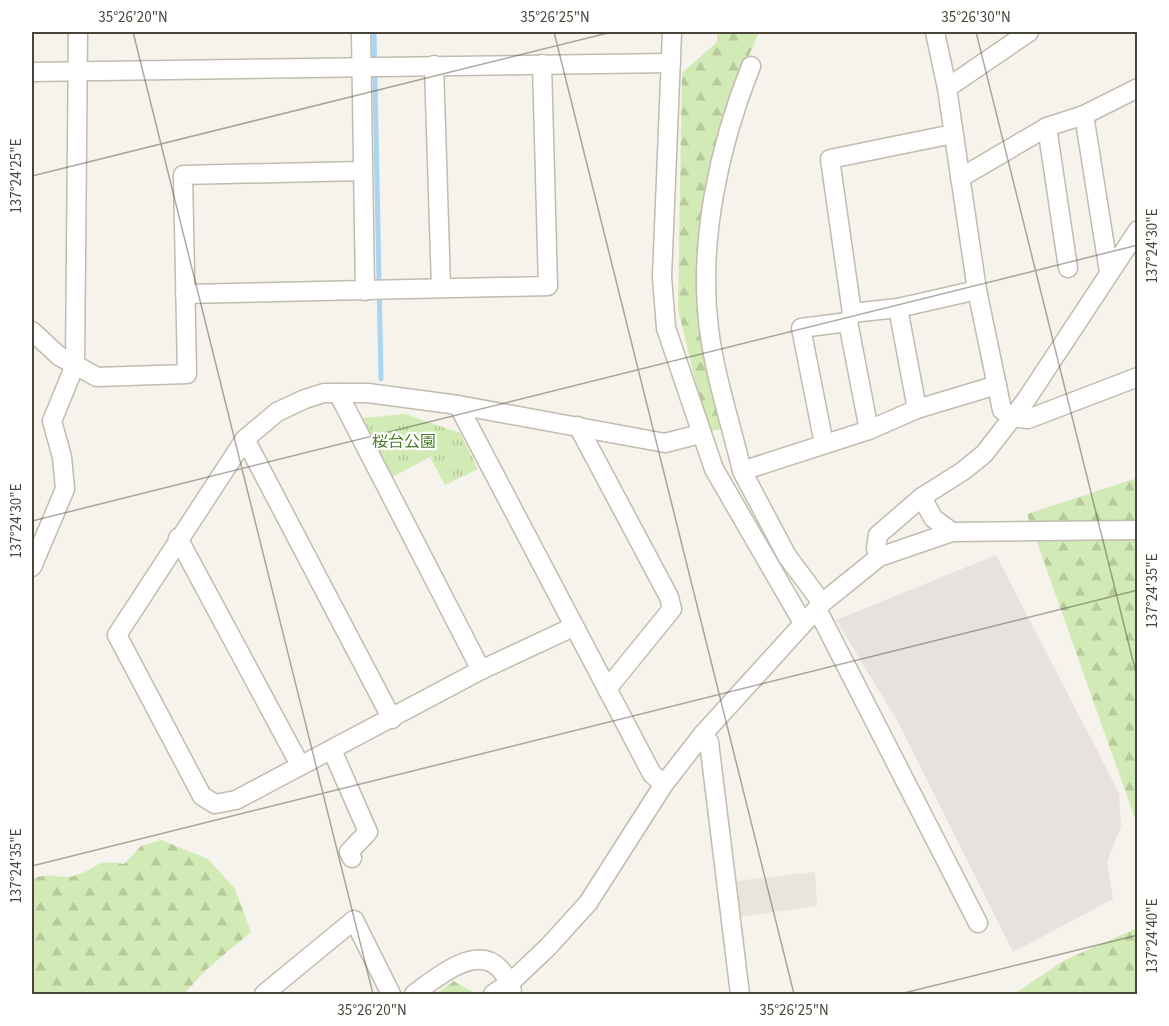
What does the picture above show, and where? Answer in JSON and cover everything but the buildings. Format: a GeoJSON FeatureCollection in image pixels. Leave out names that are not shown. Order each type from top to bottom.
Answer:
{"type":"FeatureCollection","features":[{"type":"Feature","properties":{"kind":"street"},"geometry":{"type":"LineString","coordinates":[[32,567],[65,489],[62,457],[52,421],[75,365],[78,32]]}},
{"type":"Feature","properties":{"kind":"street"},"geometry":{"type":"LineString","coordinates":[[361,32],[365,291]]}},
{"type":"Feature","properties":{"kind":"street"},"geometry":{"type":"LineString","coordinates":[[672,32],[662,277],[666,328],[700,434],[714,469],[736,511],[803,623]]}},
{"type":"Feature","properties":{"kind":"street"},"geometry":{"type":"LineString","coordinates":[[935,32],[947,88],[978,290],[1002,410],[1011,417],[1028,419],[1137,377]]}},
{"type":"Feature","properties":{"kind":"street"},"geometry":{"type":"LineString","coordinates":[[947,88],[1029,32]]}},
{"type":"Feature","properties":{"kind":"street"},"geometry":{"type":"LineString","coordinates":[[32,72],[670,63]]}},
{"type":"Feature","properties":{"kind":"street"},"geometry":{"type":"LineString","coordinates":[[185,294],[548,286],[542,64]]}},
{"type":"Feature","properties":{"kind":"street"},"geometry":{"type":"LineString","coordinates":[[434,65],[441,287]]}},
{"type":"Feature","properties":{"kind":"street"},"geometry":{"type":"LineString","coordinates":[[751,66],[734,109],[722,150],[708,255],[709,328],[742,471],[787,556],[820,606],[978,923]]}},
{"type":"Feature","properties":{"kind":"street"},"geometry":{"type":"LineString","coordinates":[[960,178],[1047,127],[1084,115],[1137,88]]}},
{"type":"Feature","properties":{"kind":"street"},"geometry":{"type":"LineString","coordinates":[[1084,115],[1108,272]]}},
{"type":"Feature","properties":{"kind":"street"},"geometry":{"type":"LineString","coordinates":[[1047,127],[1068,268]]}},
{"type":"Feature","properties":{"kind":"street"},"geometry":{"type":"LineString","coordinates":[[869,430],[850,318],[830,159],[953,134]]}},
{"type":"Feature","properties":{"kind":"street"},"geometry":{"type":"LineString","coordinates":[[32,331],[58,356],[97,377],[187,374],[183,175],[362,171]]}},
{"type":"Feature","properties":{"kind":"street"},"geometry":{"type":"LineString","coordinates":[[879,557],[876,548],[878,536],[922,497],[963,471],[984,454],[1026,400],[1137,230]]}},
{"type":"Feature","properties":{"kind":"street"},"geometry":{"type":"LineString","coordinates":[[824,444],[801,328],[978,290]]}},
{"type":"Feature","properties":{"kind":"street"},"geometry":{"type":"LineString","coordinates":[[898,308],[917,409]]}},
{"type":"Feature","properties":{"kind":"street"},"geometry":{"type":"LineString","coordinates":[[742,471],[869,430],[917,409],[998,385]]}},
{"type":"Feature","properties":{"kind":"street"},"geometry":{"type":"LineString","coordinates":[[573,627],[481,670],[392,719],[223,804],[215,804],[201,795],[117,635],[244,439],[277,412],[304,399],[338,393],[368,393],[458,405],[665,443],[700,434]]}},
{"type":"Feature","properties":{"kind":"street"},"geometry":{"type":"LineString","coordinates":[[338,393],[481,670]]}},
{"type":"Feature","properties":{"kind":"street"},"geometry":{"type":"LineString","coordinates":[[458,405],[652,774],[664,784]]}},
{"type":"Feature","properties":{"kind":"street"},"geometry":{"type":"LineString","coordinates":[[578,426],[669,597],[672,609],[607,689]]}},
{"type":"Feature","properties":{"kind":"street"},"geometry":{"type":"LineString","coordinates":[[244,439],[392,719]]}},
{"type":"Feature","properties":{"kind":"street"},"geometry":{"type":"LineString","coordinates":[[922,497],[933,518],[952,532]]}},
{"type":"Feature","properties":{"kind":"street"},"geometry":{"type":"LineString","coordinates":[[493,994],[512,988],[588,903],[664,784],[703,734],[803,623],[879,557],[952,532],[1137,530]]}},
{"type":"Feature","properties":{"kind":"street"},"geometry":{"type":"LineString","coordinates":[[178,538],[300,765]]}},
{"type":"Feature","properties":{"kind":"street"},"geometry":{"type":"LineString","coordinates":[[703,734],[709,742],[740,994]]}},
{"type":"Feature","properties":{"kind":"street"},"geometry":{"type":"LineString","coordinates":[[332,750],[368,832],[349,852],[352,858]]}},
{"type":"Feature","properties":{"kind":"street"},"geometry":{"type":"LineString","coordinates":[[264,994],[354,920],[391,994]]}},
{"type":"Feature","properties":{"kind":"street"},"geometry":{"type":"LineString","coordinates":[[414,994],[442,974],[473,960],[493,963],[512,988]]}},
{"type":"Feature","properties":{"kind":"shaded area"},"geometry":{"type":"Polygon","coordinates":[[[996,555],[1119,793],[1121,827],[1107,861],[1113,899],[1013,952],[898,722],[836,620],[996,555]]]}},
{"type":"Feature","properties":{"kind":"shaded area"},"geometry":{"type":"Polygon","coordinates":[[[815,872],[817,906],[739,917],[736,881],[815,872]]]}},
{"type":"Feature","properties":{"kind":"green space"},"geometry":{"type":"Polygon","coordinates":[[[717,32],[759,32],[727,107],[708,194],[724,429],[710,431],[701,405],[678,309],[682,73],[717,42],[717,32]]]}},
{"type":"Feature","properties":{"kind":"green space","name":"桜台公園"},"geometry":{"type":"Polygon","coordinates":[[[405,414],[460,433],[478,469],[445,485],[430,457],[392,477],[363,418],[405,414]]]}},
{"type":"Feature","properties":{"kind":"green space"},"geometry":{"type":"Polygon","coordinates":[[[1137,478],[1137,818],[1134,816],[1027,514],[1137,478]]]}},
{"type":"Feature","properties":{"kind":"green space"},"geometry":{"type":"Polygon","coordinates":[[[161,840],[208,859],[235,889],[251,932],[207,969],[184,994],[32,994],[32,879],[45,876],[74,876],[101,863],[124,864],[141,846],[161,840]]]}},
{"type":"Feature","properties":{"kind":"green space"},"geometry":{"type":"Polygon","coordinates":[[[1137,928],[1137,994],[1014,994],[1063,961],[1137,928]]]}},
{"type":"Feature","properties":{"kind":"green space"},"geometry":{"type":"Polygon","coordinates":[[[454,981],[476,994],[436,994],[454,981]]]}},
{"type":"Feature","properties":{"kind":"waterway"},"geometry":{"type":"LineString","coordinates":[[374,32],[381,379]]}}]}
